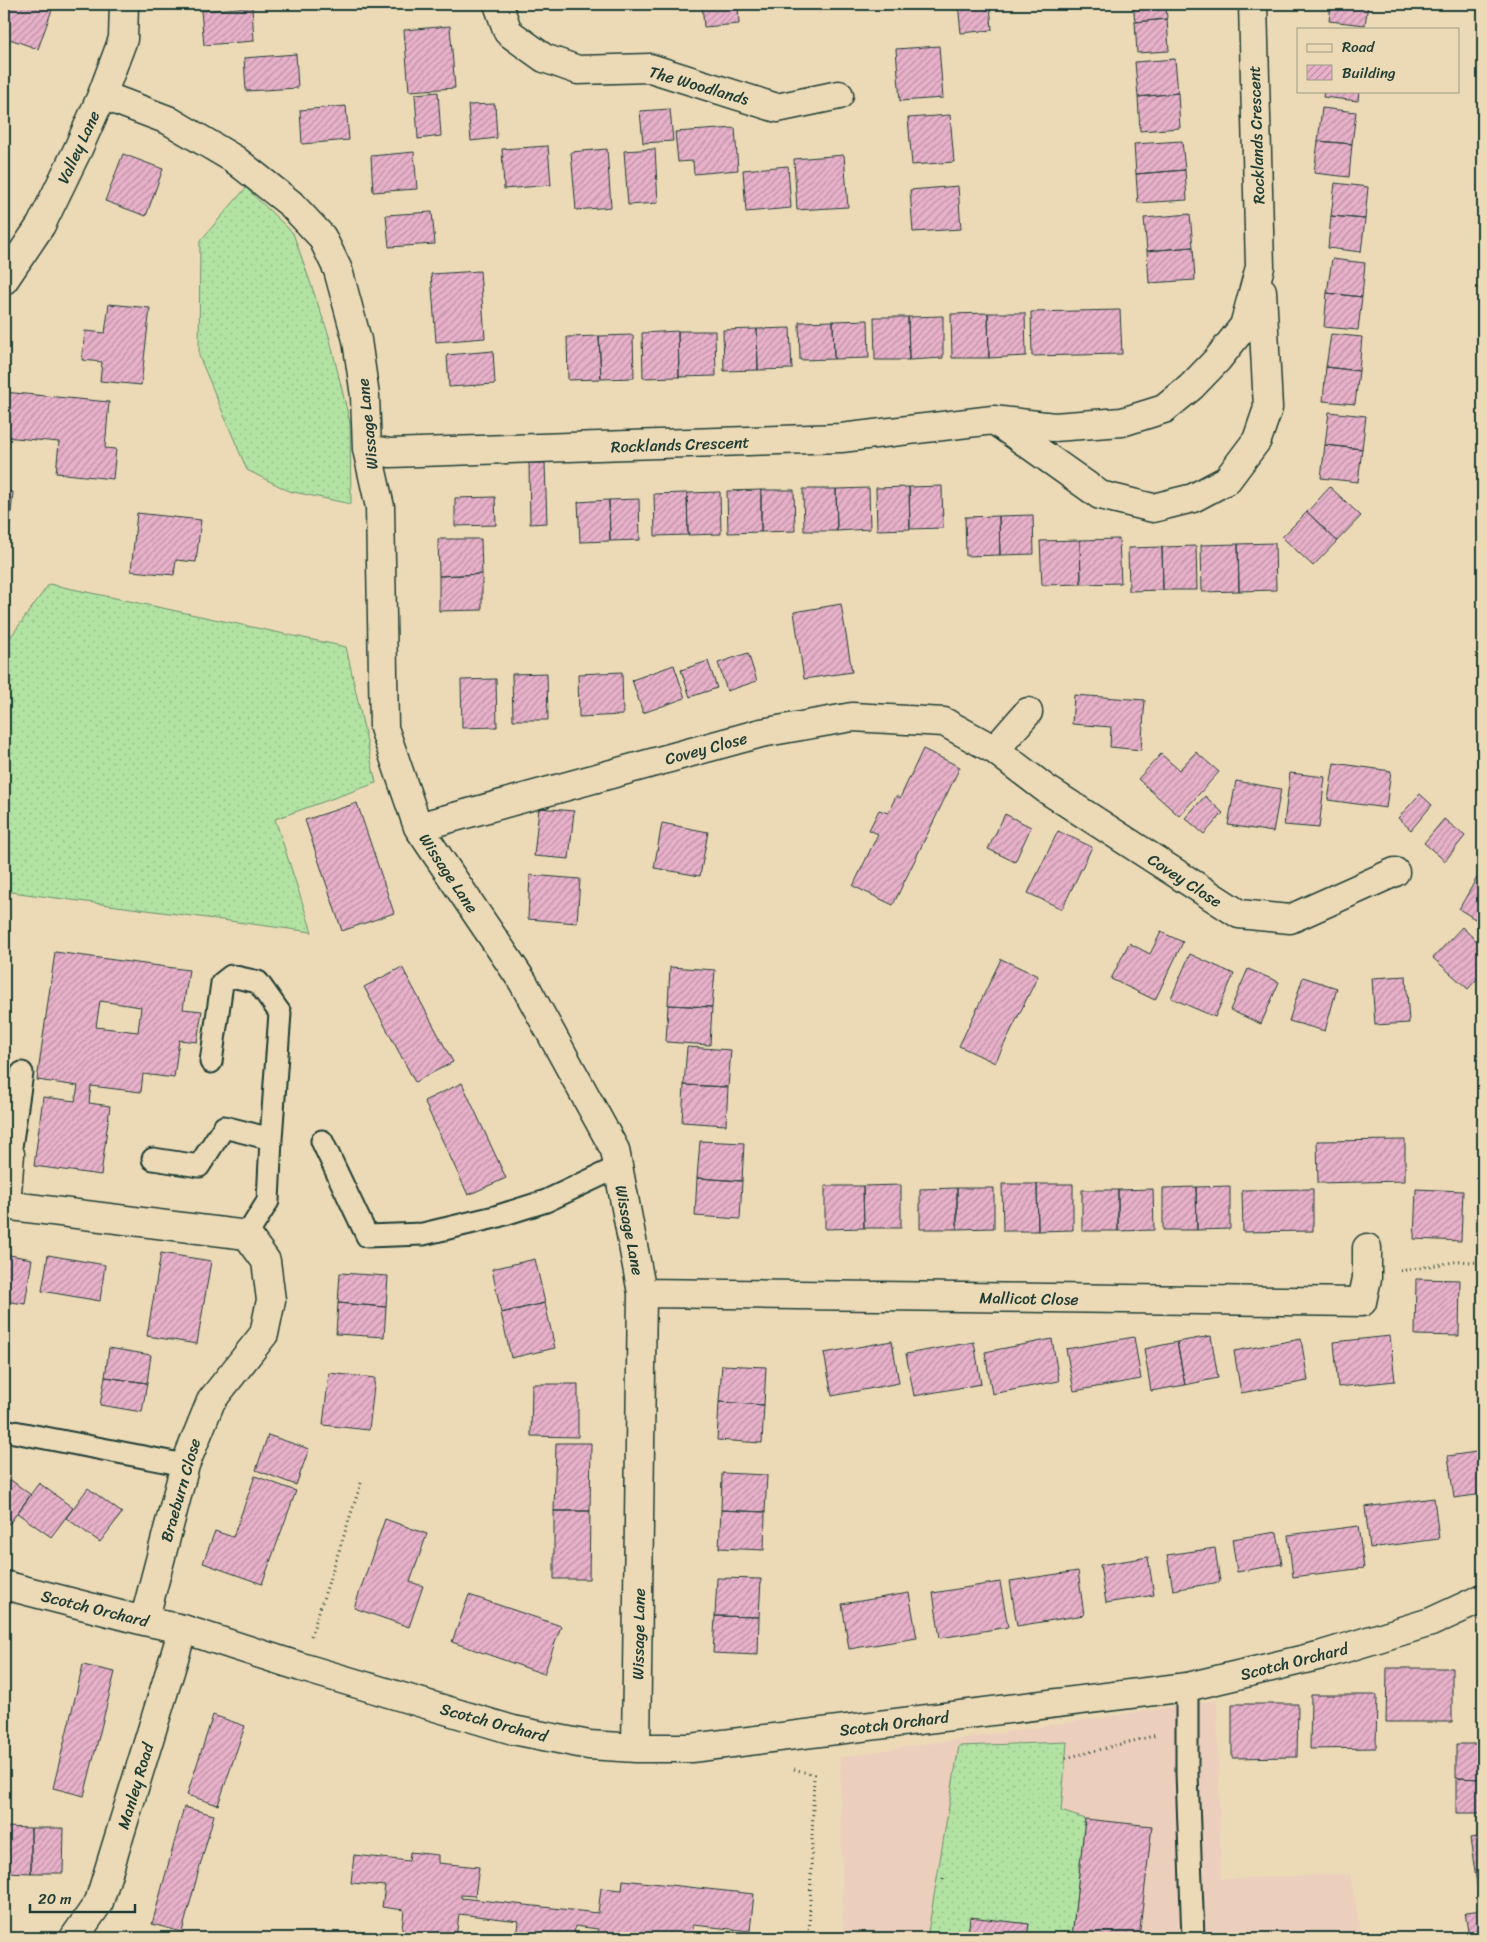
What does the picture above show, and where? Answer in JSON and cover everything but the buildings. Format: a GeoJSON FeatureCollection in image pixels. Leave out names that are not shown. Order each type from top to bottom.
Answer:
{"type":"FeatureCollection","features":[{"type":"Feature","properties":{"kind":"street","name":"Valley Lane"},"geometry":{"type":"LineString","coordinates":[[4,280],[41,225],[102,96],[123,40],[124,4]]}},
{"type":"Feature","properties":{"kind":"street","name":"The Woodlands"},"geometry":{"type":"LineString","coordinates":[[498,4],[508,32],[544,58],[578,70],[650,68],[778,108],[839,95]]}},
{"type":"Feature","properties":{"kind":"street","name":"Rocklands Crescent"},"geometry":{"type":"LineString","coordinates":[[993,420],[1100,495],[1154,508],[1192,498],[1227,480],[1257,440],[1268,408],[1260,267],[1253,4]]}},
{"type":"Feature","properties":{"kind":"street","name":"Wissage Lane"},"geometry":{"type":"LineString","coordinates":[[102,96],[168,120],[234,159],[290,204],[322,236],[338,270],[358,340],[365,396],[367,448],[380,507],[384,728],[418,827],[523,982],[616,1150],[642,1293],[636,1748]]}},
{"type":"Feature","properties":{"kind":"street","name":"Rocklands Crescent"},"geometry":{"type":"LineString","coordinates":[[367,448],[390,453],[841,438],[993,420],[1054,427],[1122,422],[1164,409],[1191,387],[1217,360],[1244,326],[1260,267]]}},
{"type":"Feature","properties":{"kind":"street"},"geometry":{"type":"LineString","coordinates":[[995,750],[1028,712]]}},
{"type":"Feature","properties":{"kind":"street","name":"Covey Close"},"geometry":{"type":"LineString","coordinates":[[418,827],[760,732],[852,717],[944,722],[995,750],[1046,789],[1238,914],[1290,920],[1395,872]]}},
{"type":"Feature","properties":{"kind":"street"},"geometry":{"type":"LineString","coordinates":[[10,1154],[5,1205],[247,1235]]}},
{"type":"Feature","properties":{"kind":"street","name":"Braeburn Close"},"geometry":{"type":"LineString","coordinates":[[144,1621],[185,1465],[211,1401],[264,1334],[271,1300],[266,1261],[247,1235]]}},
{"type":"Feature","properties":{"kind":"street","name":"Mallicot Close"},"geometry":{"type":"LineString","coordinates":[[642,1293],[1362,1302],[1368,1278],[1367,1248]]}},
{"type":"Feature","properties":{"kind":"street","name":"Scotch Orchard"},"geometry":{"type":"LineString","coordinates":[[4,1585],[144,1621],[183,1629],[301,1667],[513,1730],[588,1745],[636,1748],[691,1748],[1187,1687],[1322,1655],[1431,1622],[1483,1598]]}},
{"type":"Feature","properties":{"kind":"street","name":"Manley Road"},"geometry":{"type":"LineString","coordinates":[[74,1938],[99,1902],[183,1629]]}},
{"type":"Feature","properties":{"kind":"lane"},"geometry":{"type":"LineString","coordinates":[[211,1062],[222,983],[231,976],[258,982],[280,1012],[268,1201],[247,1235]]}},
{"type":"Feature","properties":{"kind":"lane"},"geometry":{"type":"LineString","coordinates":[[10,1154],[22,1073]]}},
{"type":"Feature","properties":{"kind":"lane"},"geometry":{"type":"LineString","coordinates":[[154,1159],[199,1166],[224,1128],[271,1139]]}},
{"type":"Feature","properties":{"kind":"lane"},"geometry":{"type":"LineString","coordinates":[[322,1141],[367,1236],[424,1234],[495,1217],[546,1201],[618,1167]]}},
{"type":"Feature","properties":{"kind":"lane"},"geometry":{"type":"LineString","coordinates":[[4,1430],[185,1465]]}},
{"type":"Feature","properties":{"kind":"lane"},"geometry":{"type":"LineString","coordinates":[[1187,1687],[1187,1773],[1193,1938]]}},
{"type":"Feature","properties":{"kind":"path"},"geometry":{"type":"LineString","coordinates":[[1368,1278],[1406,1269],[1460,1261],[1483,1263]]}},
{"type":"Feature","properties":{"kind":"path"},"geometry":{"type":"LineString","coordinates":[[301,1667],[362,1480]]}},
{"type":"Feature","properties":{"kind":"path"},"geometry":{"type":"LineString","coordinates":[[1066,1758],[1187,1728]]}},
{"type":"Feature","properties":{"kind":"path"},"geometry":{"type":"LineString","coordinates":[[787,1767],[814,1775],[809,1938]]}},
{"type":"Feature","properties":{"kind":"path"},"geometry":{"type":"LineString","coordinates":[[943,1880],[944,1874]]}},
{"type":"Feature","properties":{"kind":"shaded area"},"geometry":{"type":"Polygon","coordinates":[[[1217,1700],[1221,1879],[1350,1874],[1362,1938],[843,1938],[840,1757],[1217,1700]]]}},
{"type":"Feature","properties":{"kind":"green space"},"geometry":{"type":"Polygon","coordinates":[[[246,188],[293,233],[329,336],[350,423],[351,504],[289,491],[247,470],[199,356],[200,241],[246,188]]]}},
{"type":"Feature","properties":{"kind":"green space"},"geometry":{"type":"Polygon","coordinates":[[[49,584],[346,647],[376,783],[275,819],[312,932],[4,891],[4,646],[49,584]]]}},
{"type":"Feature","properties":{"kind":"green space"},"geometry":{"type":"Polygon","coordinates":[[[1067,1742],[1061,1811],[1085,1819],[1072,1938],[1027,1938],[1029,1924],[970,1918],[968,1938],[927,1938],[959,1746],[1067,1742]]]}}]}
